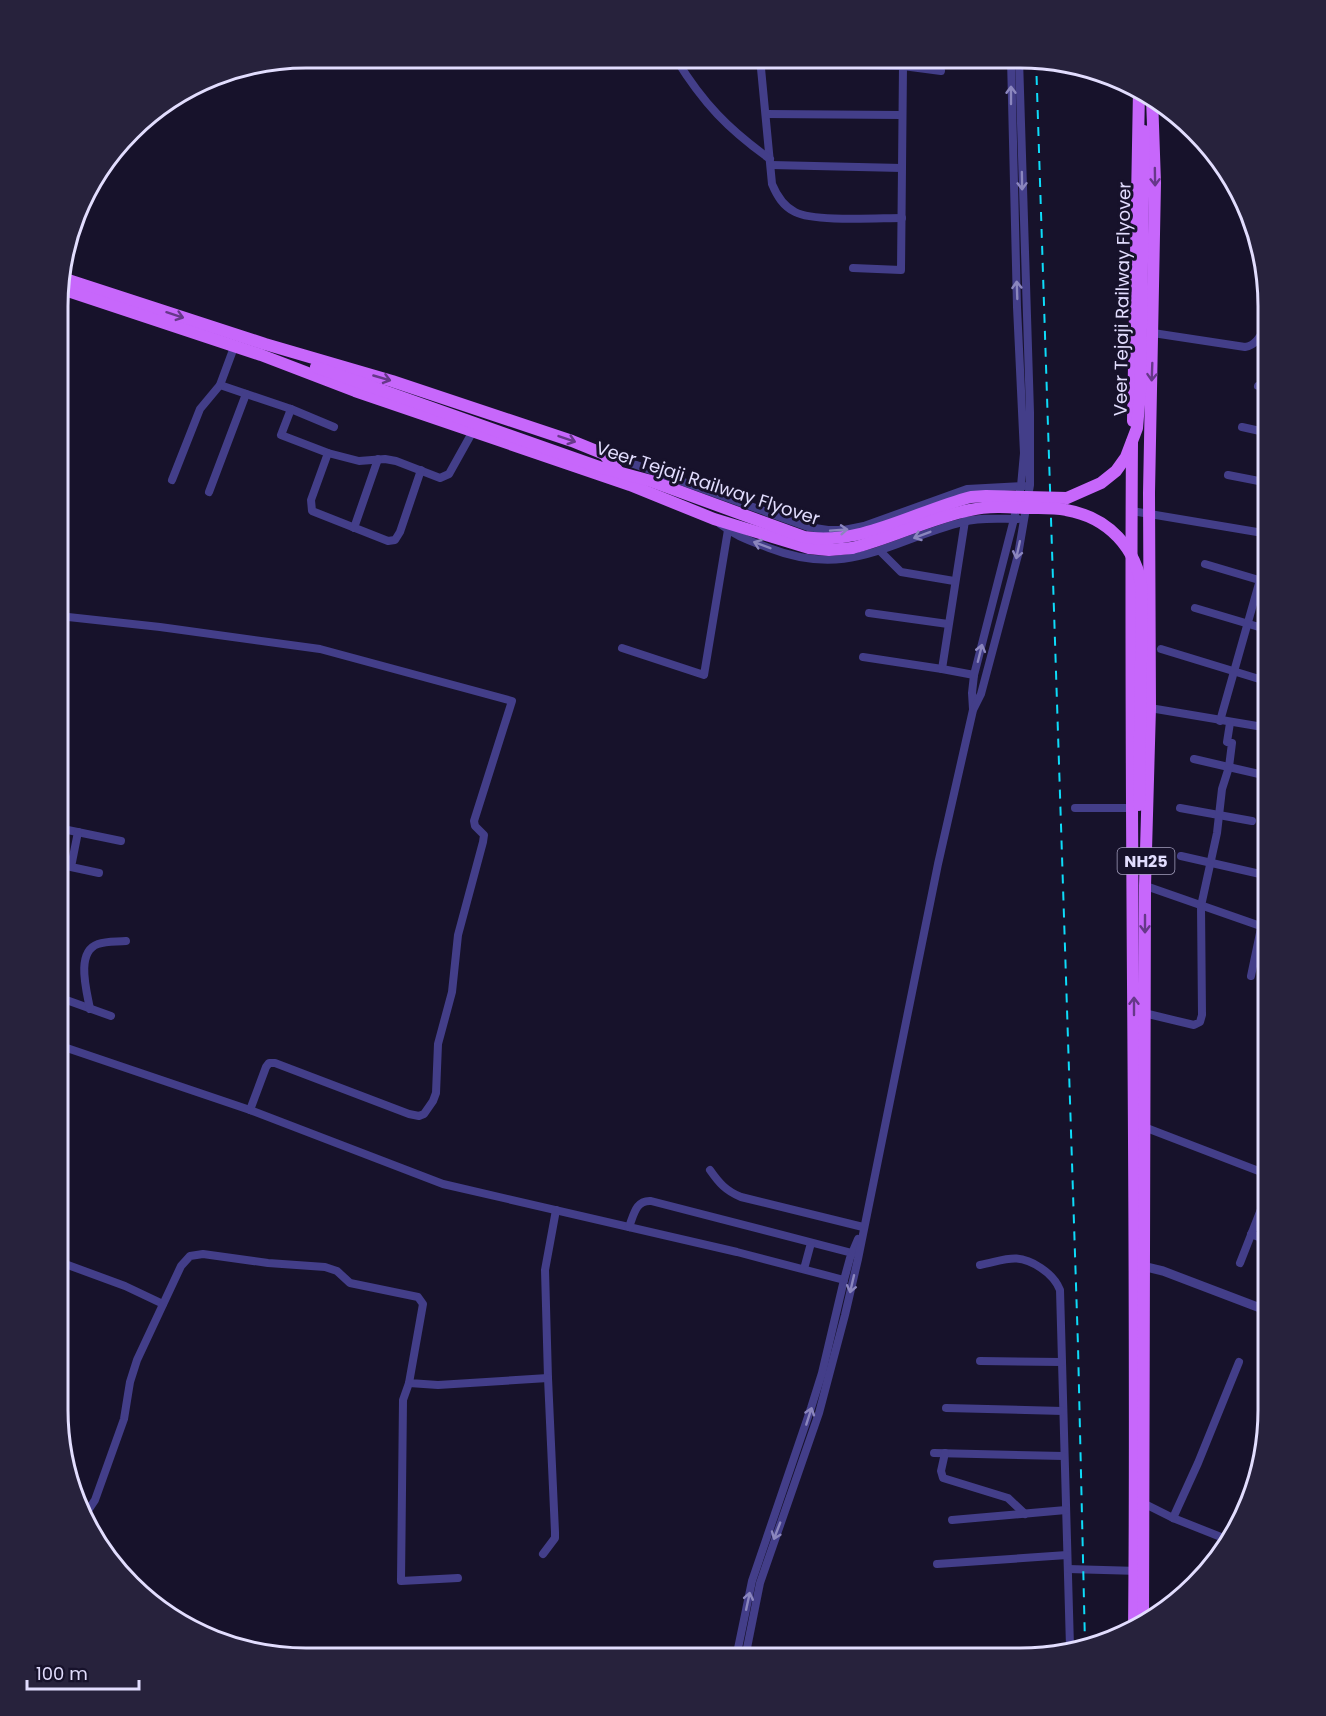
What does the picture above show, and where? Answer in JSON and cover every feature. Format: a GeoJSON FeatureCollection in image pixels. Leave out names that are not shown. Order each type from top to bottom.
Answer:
{"type":"FeatureCollection","features":[{"type":"Feature","properties":{"kind":"main road","name":"Veer Tejaji Railway Flyover"},"geometry":{"type":"LineString","coordinates":[[263,349],[598,467],[651,481],[804,537],[821,540],[851,537],[971,497],[1067,498],[1095,487],[1116,471],[1126,457],[1137,428],[1140,393],[1145,103]]}},
{"type":"Feature","properties":{"kind":"main road"},"geometry":{"type":"LineString","coordinates":[[1145,103],[1132,512],[1136,806],[1147,834]]}},
{"type":"Feature","properties":{"kind":"main road","name":"NH25"},"geometry":{"type":"LineString","coordinates":[[1142,1615],[1139,1571],[1139,884],[1147,834],[1150,708],[1149,514],[1155,183],[1146,103]]}},
{"type":"Feature","properties":{"kind":"main road"},"geometry":{"type":"LineString","coordinates":[[69,281],[263,349],[355,391],[519,445],[582,470],[630,485],[714,519],[809,548],[829,550],[877,542],[938,519],[987,507],[1064,509],[1099,522],[1124,544],[1136,563],[1142,590],[1136,806]]}},
{"type":"Feature","properties":{"kind":"main road"},"geometry":{"type":"LineString","coordinates":[[68,291],[263,349],[392,381],[572,441],[604,454],[630,485]]}},
{"type":"Feature","properties":{"kind":"main road","name":"NH25"},"geometry":{"type":"LineString","coordinates":[[1135,1619],[1143,1503],[1139,1265],[1144,1127],[1144,1013],[1139,884],[1133,844],[1136,806]]}},
{"type":"Feature","properties":{"kind":"street"},"geometry":{"type":"LineString","coordinates":[[681,68],[700,96],[724,123],[770,162],[902,168]]}},
{"type":"Feature","properties":{"kind":"street"},"geometry":{"type":"LineString","coordinates":[[761,68],[772,184],[785,205],[797,213],[813,217],[902,218]]}},
{"type":"Feature","properties":{"kind":"street"},"geometry":{"type":"LineString","coordinates":[[853,267],[901,270],[903,68]]}},
{"type":"Feature","properties":{"kind":"street"},"geometry":{"type":"LineString","coordinates":[[918,68],[941,70]]}},
{"type":"Feature","properties":{"kind":"street"},"geometry":{"type":"LineString","coordinates":[[747,1648],[768,1554],[793,1490],[830,1375],[858,1259],[938,864],[973,711],[981,694],[1025,519],[1030,412],[1011,68]]}},
{"type":"Feature","properties":{"kind":"street"},"geometry":{"type":"LineString","coordinates":[[1019,68],[1020,249]]}},
{"type":"Feature","properties":{"kind":"street"},"geometry":{"type":"LineString","coordinates":[[766,114],[902,115]]}},
{"type":"Feature","properties":{"kind":"street"},"geometry":{"type":"LineString","coordinates":[[1154,333],[1245,347],[1251,346],[1258,340]]}},
{"type":"Feature","properties":{"kind":"street"},"geometry":{"type":"LineString","coordinates":[[172,480],[200,409],[220,385],[233,350]]}},
{"type":"Feature","properties":{"kind":"street"},"geometry":{"type":"LineString","coordinates":[[220,385],[291,409],[334,427]]}},
{"type":"Feature","properties":{"kind":"street"},"geometry":{"type":"LineString","coordinates":[[209,492],[246,394]]}},
{"type":"Feature","properties":{"kind":"street"},"geometry":{"type":"LineString","coordinates":[[291,409],[281,435],[328,453],[359,461],[378,459],[396,461],[440,477],[448,474],[473,431]]}},
{"type":"Feature","properties":{"kind":"street"},"geometry":{"type":"LineString","coordinates":[[1242,427],[1258,431]]}},
{"type":"Feature","properties":{"kind":"street"},"geometry":{"type":"LineString","coordinates":[[328,453],[311,500],[312,511],[388,541],[395,540],[400,532],[421,470]]}},
{"type":"Feature","properties":{"kind":"street"},"geometry":{"type":"LineString","coordinates":[[604,454],[808,527],[828,530],[864,526],[967,489],[1025,485]]}},
{"type":"Feature","properties":{"kind":"street"},"geometry":{"type":"LineString","coordinates":[[354,528],[378,459]]}},
{"type":"Feature","properties":{"kind":"street"},"geometry":{"type":"LineString","coordinates":[[1228,475],[1258,481]]}},
{"type":"Feature","properties":{"kind":"street"},"geometry":{"type":"LineString","coordinates":[[973,711],[974,675],[1014,519],[1025,485]]}},
{"type":"Feature","properties":{"kind":"street"},"geometry":{"type":"LineString","coordinates":[[1132,512],[1258,532]]}},
{"type":"Feature","properties":{"kind":"street"},"geometry":{"type":"LineString","coordinates":[[714,519],[740,537],[787,555],[806,560],[828,561],[880,551],[965,521],[988,518],[1025,519]]}},
{"type":"Feature","properties":{"kind":"street"},"geometry":{"type":"LineString","coordinates":[[942,669],[965,521]]}},
{"type":"Feature","properties":{"kind":"street"},"geometry":{"type":"LineString","coordinates":[[622,648],[704,675],[728,530]]}},
{"type":"Feature","properties":{"kind":"street"},"geometry":{"type":"LineString","coordinates":[[880,551],[901,572],[954,581]]}},
{"type":"Feature","properties":{"kind":"street"},"geometry":{"type":"LineString","coordinates":[[1205,564],[1258,579]]}},
{"type":"Feature","properties":{"kind":"street"},"geometry":{"type":"LineString","coordinates":[[1220,721],[1248,624],[1258,599]]}},
{"type":"Feature","properties":{"kind":"street"},"geometry":{"type":"LineString","coordinates":[[1195,608],[1258,627]]}},
{"type":"Feature","properties":{"kind":"street"},"geometry":{"type":"LineString","coordinates":[[868,613],[948,624]]}},
{"type":"Feature","properties":{"kind":"street"},"geometry":{"type":"LineString","coordinates":[[68,617],[160,627],[320,650],[512,701],[474,821],[475,826],[484,835],[483,842],[458,935],[452,992],[438,1044],[436,1093],[428,1109],[424,1114],[418,1116],[409,1114],[275,1063],[266,1066],[250,1110]]}},
{"type":"Feature","properties":{"kind":"street"},"geometry":{"type":"LineString","coordinates":[[1161,649],[1258,679]]}},
{"type":"Feature","properties":{"kind":"street"},"geometry":{"type":"LineString","coordinates":[[863,657],[974,675]]}},
{"type":"Feature","properties":{"kind":"street"},"geometry":{"type":"LineString","coordinates":[[1150,708],[1258,727]]}},
{"type":"Feature","properties":{"kind":"street"},"geometry":{"type":"LineString","coordinates":[[1144,1013],[1194,1025],[1200,1022],[1202,1015],[1201,906],[1232,743],[1227,742],[1230,723]]}},
{"type":"Feature","properties":{"kind":"street"},"geometry":{"type":"LineString","coordinates":[[1194,759],[1258,774]]}},
{"type":"Feature","properties":{"kind":"street"},"geometry":{"type":"LineString","coordinates":[[1075,808],[1136,806]]}},
{"type":"Feature","properties":{"kind":"street"},"geometry":{"type":"LineString","coordinates":[[1180,808],[1252,821]]}},
{"type":"Feature","properties":{"kind":"street"},"geometry":{"type":"LineString","coordinates":[[68,830],[121,842]]}},
{"type":"Feature","properties":{"kind":"street"},"geometry":{"type":"LineString","coordinates":[[78,832],[71,867],[99,873]]}},
{"type":"Feature","properties":{"kind":"street"},"geometry":{"type":"LineString","coordinates":[[1181,856],[1258,873]]}},
{"type":"Feature","properties":{"kind":"street"},"geometry":{"type":"LineString","coordinates":[[1139,884],[1258,926]]}},
{"type":"Feature","properties":{"kind":"street"},"geometry":{"type":"LineString","coordinates":[[90,1009],[84,966],[90,949],[95,944],[126,941]]}},
{"type":"Feature","properties":{"kind":"street"},"geometry":{"type":"LineString","coordinates":[[1251,976],[1258,952]]}},
{"type":"Feature","properties":{"kind":"street"},"geometry":{"type":"LineString","coordinates":[[68,1001],[111,1016]]}},
{"type":"Feature","properties":{"kind":"street"},"geometry":{"type":"LineString","coordinates":[[68,1048],[250,1110],[434,1181],[844,1280]]}},
{"type":"Feature","properties":{"kind":"street"},"geometry":{"type":"LineString","coordinates":[[1144,1127],[1258,1171]]}},
{"type":"Feature","properties":{"kind":"street"},"geometry":{"type":"LineString","coordinates":[[710,1170],[720,1185],[730,1193],[863,1227]]}},
{"type":"Feature","properties":{"kind":"street"},"geometry":{"type":"LineString","coordinates":[[628,1227],[640,1203],[644,1200],[651,1200],[852,1253]]}},
{"type":"Feature","properties":{"kind":"street"},"geometry":{"type":"LineString","coordinates":[[543,1554],[555,1538],[545,1270],[556,1210]]}},
{"type":"Feature","properties":{"kind":"street"},"geometry":{"type":"LineString","coordinates":[[1240,1263],[1258,1216]]}},
{"type":"Feature","properties":{"kind":"street"},"geometry":{"type":"LineString","coordinates":[[738,1648],[752,1581],[822,1373],[844,1280],[863,1227]]}},
{"type":"Feature","properties":{"kind":"street"},"geometry":{"type":"LineString","coordinates":[[1251,1234],[1258,1237]]}},
{"type":"Feature","properties":{"kind":"street"},"geometry":{"type":"LineString","coordinates":[[804,1269],[811,1244]]}},
{"type":"Feature","properties":{"kind":"street"},"geometry":{"type":"LineString","coordinates":[[89,1509],[95,1500],[124,1419],[134,1367],[181,1266],[190,1256],[195,1254],[332,1269],[350,1283],[403,1293],[421,1299],[423,1304],[409,1383],[403,1400],[401,1581],[458,1578]]}},
{"type":"Feature","properties":{"kind":"street"},"geometry":{"type":"LineString","coordinates":[[980,1265],[1021,1258],[1030,1261],[1051,1275],[1057,1281],[1060,1290],[1070,1643]]}},
{"type":"Feature","properties":{"kind":"street"},"geometry":{"type":"LineString","coordinates":[[68,1265],[150,1296],[163,1304]]}},
{"type":"Feature","properties":{"kind":"street"},"geometry":{"type":"LineString","coordinates":[[1139,1265],[1163,1270],[1258,1307]]}},
{"type":"Feature","properties":{"kind":"street"},"geometry":{"type":"LineString","coordinates":[[980,1361],[1062,1362]]}},
{"type":"Feature","properties":{"kind":"street"},"geometry":{"type":"LineString","coordinates":[[1173,1518],[1198,1464],[1239,1362]]}},
{"type":"Feature","properties":{"kind":"street"},"geometry":{"type":"LineString","coordinates":[[409,1383],[438,1385],[548,1378]]}},
{"type":"Feature","properties":{"kind":"street"},"geometry":{"type":"LineString","coordinates":[[946,1408],[1063,1411]]}},
{"type":"Feature","properties":{"kind":"street"},"geometry":{"type":"LineString","coordinates":[[934,1453],[1064,1455]]}},
{"type":"Feature","properties":{"kind":"street"},"geometry":{"type":"LineString","coordinates":[[945,1453],[941,1471],[943,1478],[1008,1498],[1025,1514]]}},
{"type":"Feature","properties":{"kind":"street"},"geometry":{"type":"LineString","coordinates":[[1143,1503],[1222,1537]]}},
{"type":"Feature","properties":{"kind":"street"},"geometry":{"type":"LineString","coordinates":[[952,1520],[1066,1510]]}},
{"type":"Feature","properties":{"kind":"street"},"geometry":{"type":"LineString","coordinates":[[937,1564],[1067,1555]]}},
{"type":"Feature","properties":{"kind":"street"},"geometry":{"type":"LineString","coordinates":[[1068,1569],[1139,1571]]}},
{"type":"Feature","properties":{"kind":"railway"},"geometry":{"type":"LineString","coordinates":[[1036,68],[1078,1346],[1085,1639]]}}]}
